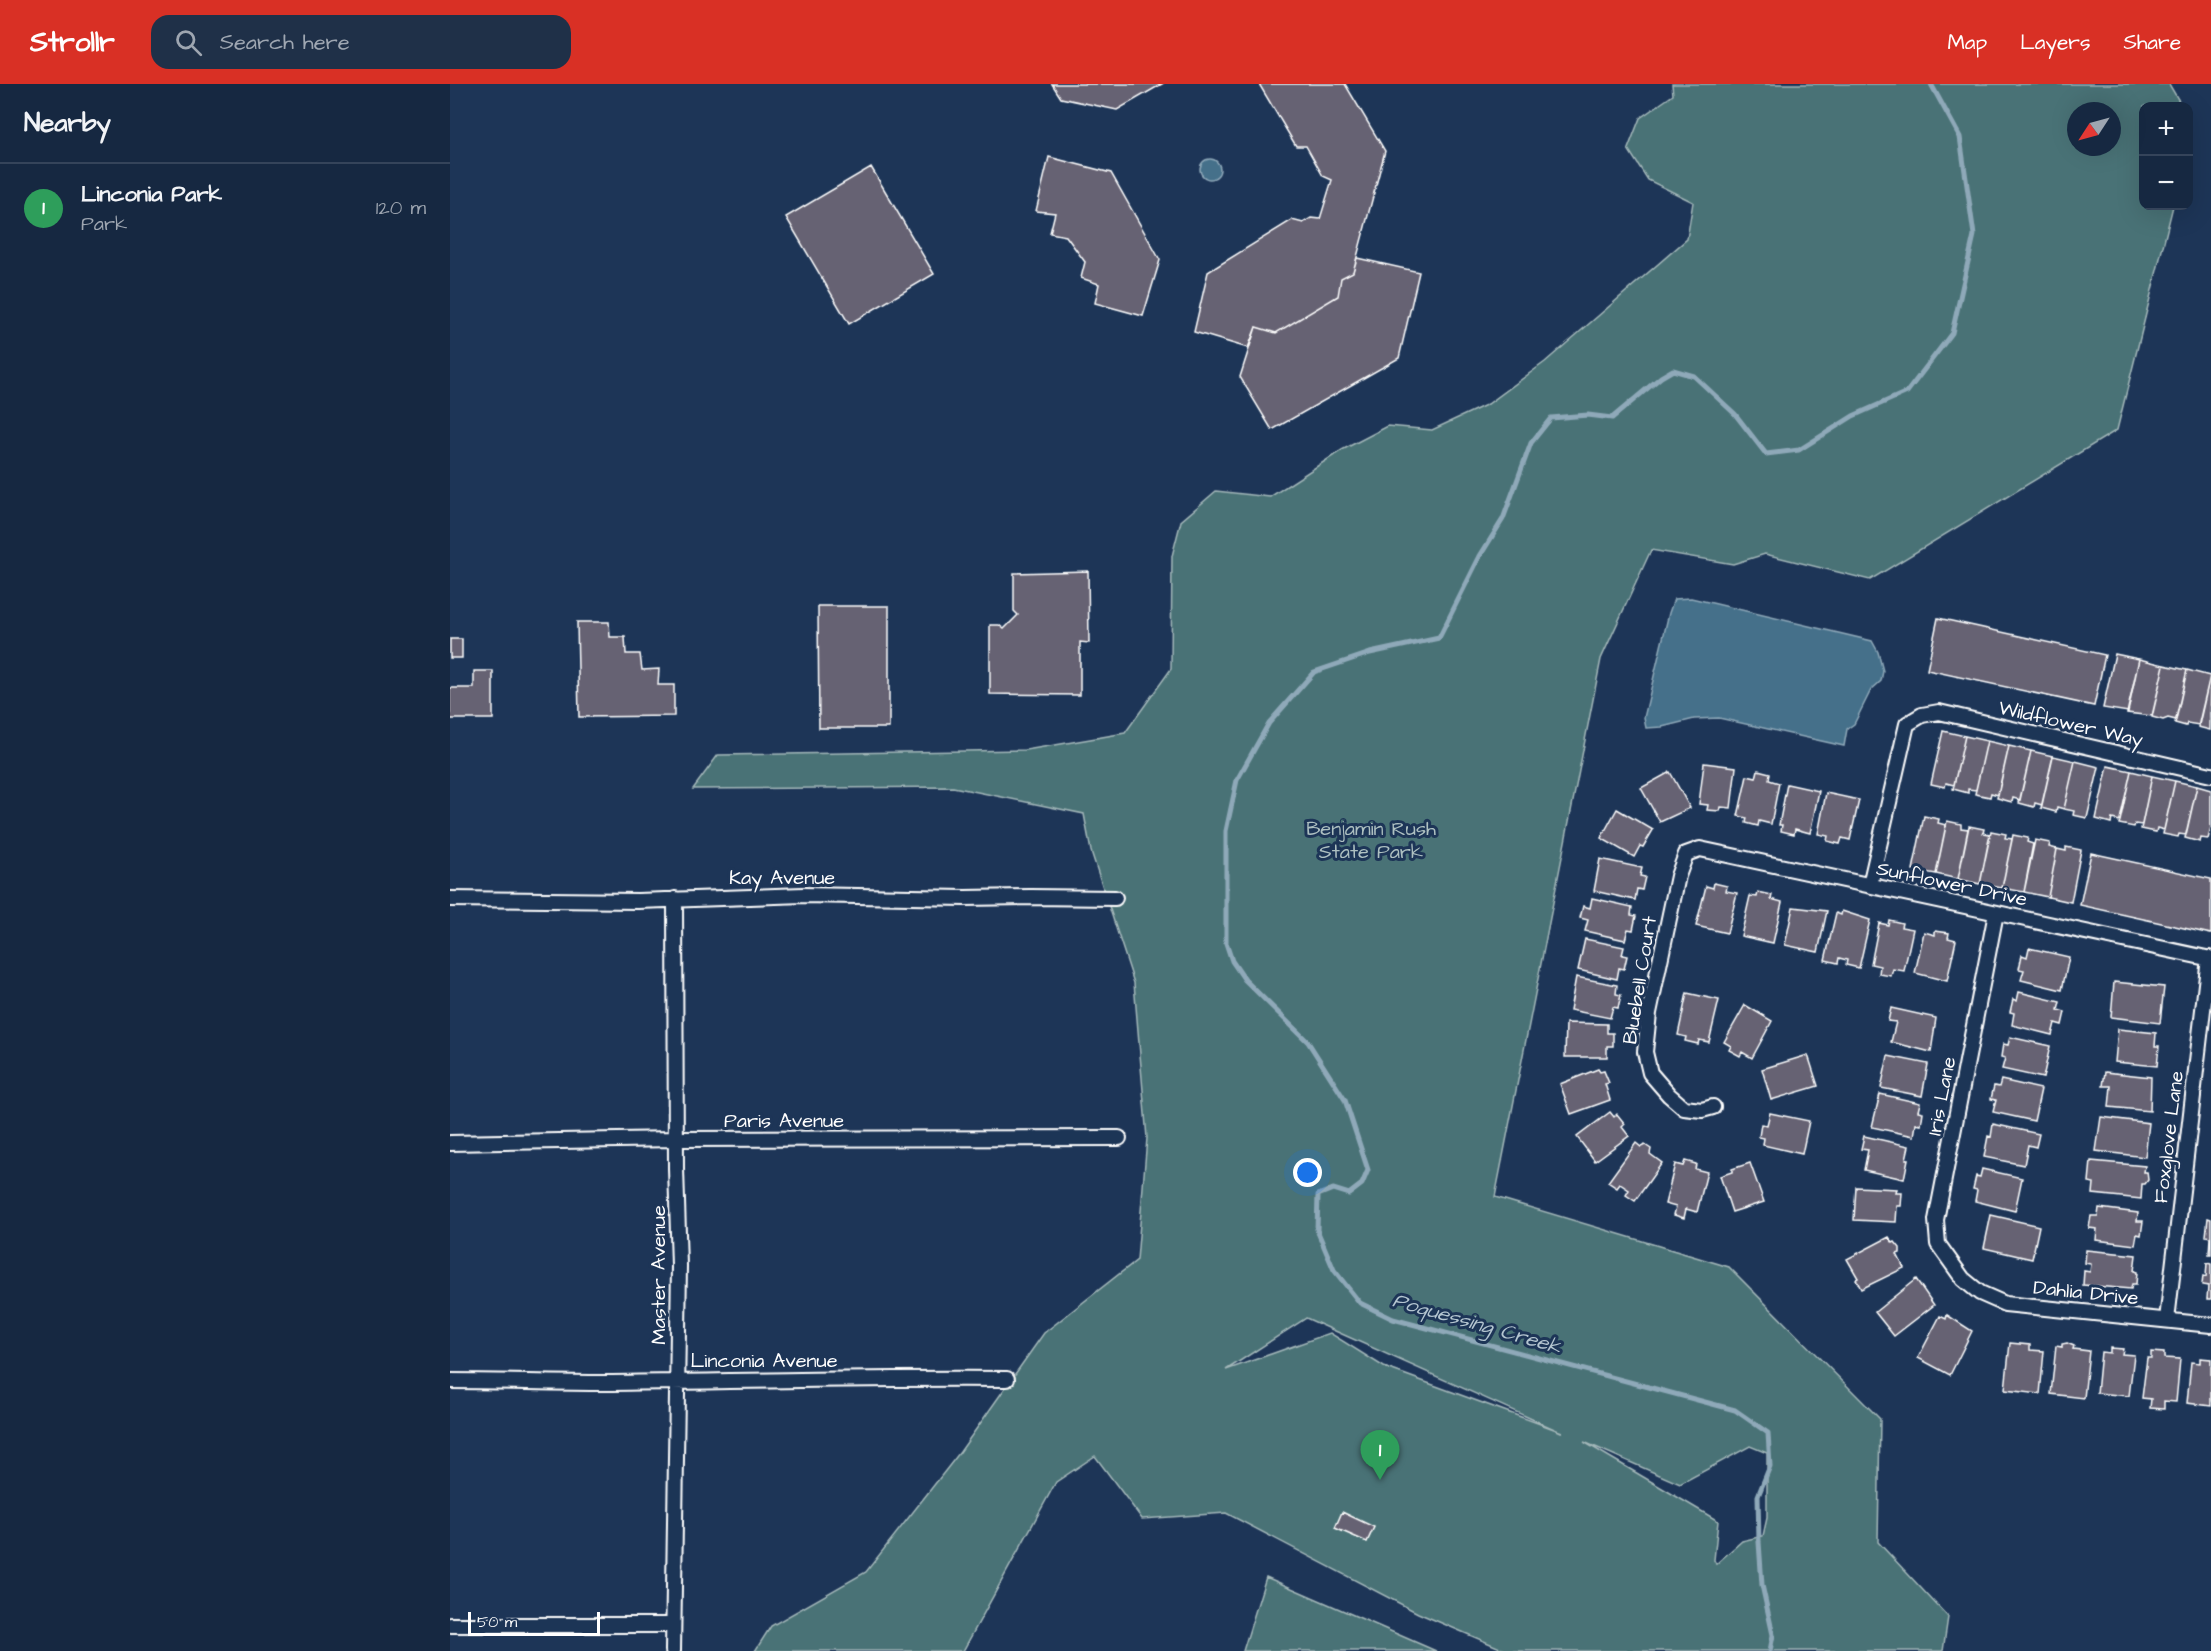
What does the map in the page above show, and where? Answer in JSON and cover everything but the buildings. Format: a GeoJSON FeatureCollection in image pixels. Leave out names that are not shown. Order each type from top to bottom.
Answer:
{"type":"FeatureCollection","features":[{"type":"Feature","properties":{"kind":"street","name":"Wildflower Way"},"geometry":{"type":"LineString","coordinates":[[1870,885],[1907,724],[1922,715],[1939,712],[2211,775]]}},
{"type":"Feature","properties":{"kind":"street","name":"Sunflower Drive"},"geometry":{"type":"LineString","coordinates":[[1686,854],[1700,849],[2210,958]]}},
{"type":"Feature","properties":{"kind":"street","name":"Bluebell Court"},"geometry":{"type":"LineString","coordinates":[[1686,854],[1678,876],[1652,1001],[1645,1052],[1650,1073],[1684,1108],[1702,1110],[1713,1107]]}},
{"type":"Feature","properties":{"kind":"street","name":"Kay Avenue"},"geometry":{"type":"LineString","coordinates":[[450,899],[638,901],[803,895],[1115,898]]}},
{"type":"Feature","properties":{"kind":"street","name":"Master Avenue"},"geometry":{"type":"LineString","coordinates":[[673,1651],[679,1266],[675,899]]}},
{"type":"Feature","properties":{"kind":"street","name":"Iris Lane"},"geometry":{"type":"LineString","coordinates":[[1963,1279],[1938,1244],[1936,1220],[1995,913]]}},
{"type":"Feature","properties":{"kind":"street","name":"Foxglove Lane"},"geometry":{"type":"LineString","coordinates":[[2167,1320],[2210,958]]}},
{"type":"Feature","properties":{"kind":"street","name":"Paris Avenue"},"geometry":{"type":"LineString","coordinates":[[450,1143],[676,1139],[971,1140],[1119,1137]]}},
{"type":"Feature","properties":{"kind":"street","name":"Dahlia Drive"},"geometry":{"type":"LineString","coordinates":[[1963,1279],[1980,1293],[2005,1304],[2211,1325]]}},
{"type":"Feature","properties":{"kind":"street","name":"Linconia Avenue"},"geometry":{"type":"LineString","coordinates":[[450,1382],[606,1383],[677,1380],[1007,1379]]}},
{"type":"Feature","properties":{"kind":"street"},"geometry":{"type":"LineString","coordinates":[[450,1625],[672,1625]]}},
{"type":"Feature","properties":{"kind":"green space","name":"Benjamin Rush State Park"},"geometry":{"type":"Polygon","coordinates":[[[1672,84],[2169,84],[2180,102],[2139,102],[2139,210],[2172,210],[2117,430],[1870,580],[1765,554],[1733,564],[1651,550],[1601,659],[1495,1197],[1729,1267],[1880,1419],[1878,1542],[1948,1617],[1943,1651],[1507,1651],[1418,1613],[1226,1513],[1142,1519],[1095,1456],[1056,1482],[963,1651],[755,1651],[771,1626],[866,1572],[960,1452],[1044,1333],[1137,1260],[1147,1138],[1134,983],[1091,851],[1084,814],[953,787],[693,789],[718,755],[1026,750],[1125,733],[1171,669],[1172,556],[1181,521],[1216,491],[1270,497],[1342,450],[1388,426],[1432,430],[1488,404],[1545,362],[1687,239],[1693,202],[1648,180],[1628,149],[1640,118],[1673,95],[1672,84]],[[1306,1318],[1226,1370],[1330,1333],[1384,1367],[1557,1430],[1306,1318]],[[1584,1442],[1718,1521],[1714,1560],[1716,1564],[1742,1541],[1763,1536],[1767,1518],[1767,1453],[1750,1446],[1680,1484],[1584,1442]]]}},
{"type":"Feature","properties":{"kind":"green space"},"geometry":{"type":"Polygon","coordinates":[[[1266,1577],[1436,1651],[1243,1651],[1266,1577]]]}},
{"type":"Feature","properties":{"kind":"water"},"geometry":{"type":"Polygon","coordinates":[[[1210,159],[1217,162],[1220,169],[1217,176],[1210,179],[1203,176],[1200,169],[1203,162],[1210,159]]]}},
{"type":"Feature","properties":{"kind":"water"},"geometry":{"type":"Polygon","coordinates":[[[1691,598],[1872,641],[1878,652],[1883,671],[1881,681],[1871,690],[1854,724],[1847,729],[1844,746],[1719,718],[1694,719],[1662,727],[1646,728],[1644,718],[1669,613],[1674,599],[1691,598]]]}},
{"type":"Feature","properties":{"kind":"waterway","name":"Poquessing Creek"},"geometry":{"type":"LineString","coordinates":[[1770,1651],[1773,1635],[1762,1585],[1758,1496],[1770,1466],[1768,1433],[1735,1410],[1393,1319],[1360,1303],[1334,1270],[1317,1230],[1318,1195],[1333,1189],[1349,1194],[1362,1184],[1368,1170],[1345,1100],[1308,1042],[1245,980],[1232,961],[1226,943],[1226,831],[1237,780],[1269,723],[1314,672],[1370,653],[1439,638],[1480,556],[1503,519],[1531,443],[1551,418],[1588,415],[1612,418],[1661,377],[1673,370],[1694,376],[1735,414],[1766,454],[1799,450],[1853,416],[1907,392],[1952,333],[1974,235],[1960,137],[1931,84]]}},
{"type":"Feature","properties":{"kind":"place","name":"Linconia Park"},"geometry":{"type":"Point","coordinates":[1380,1480]}}]}
